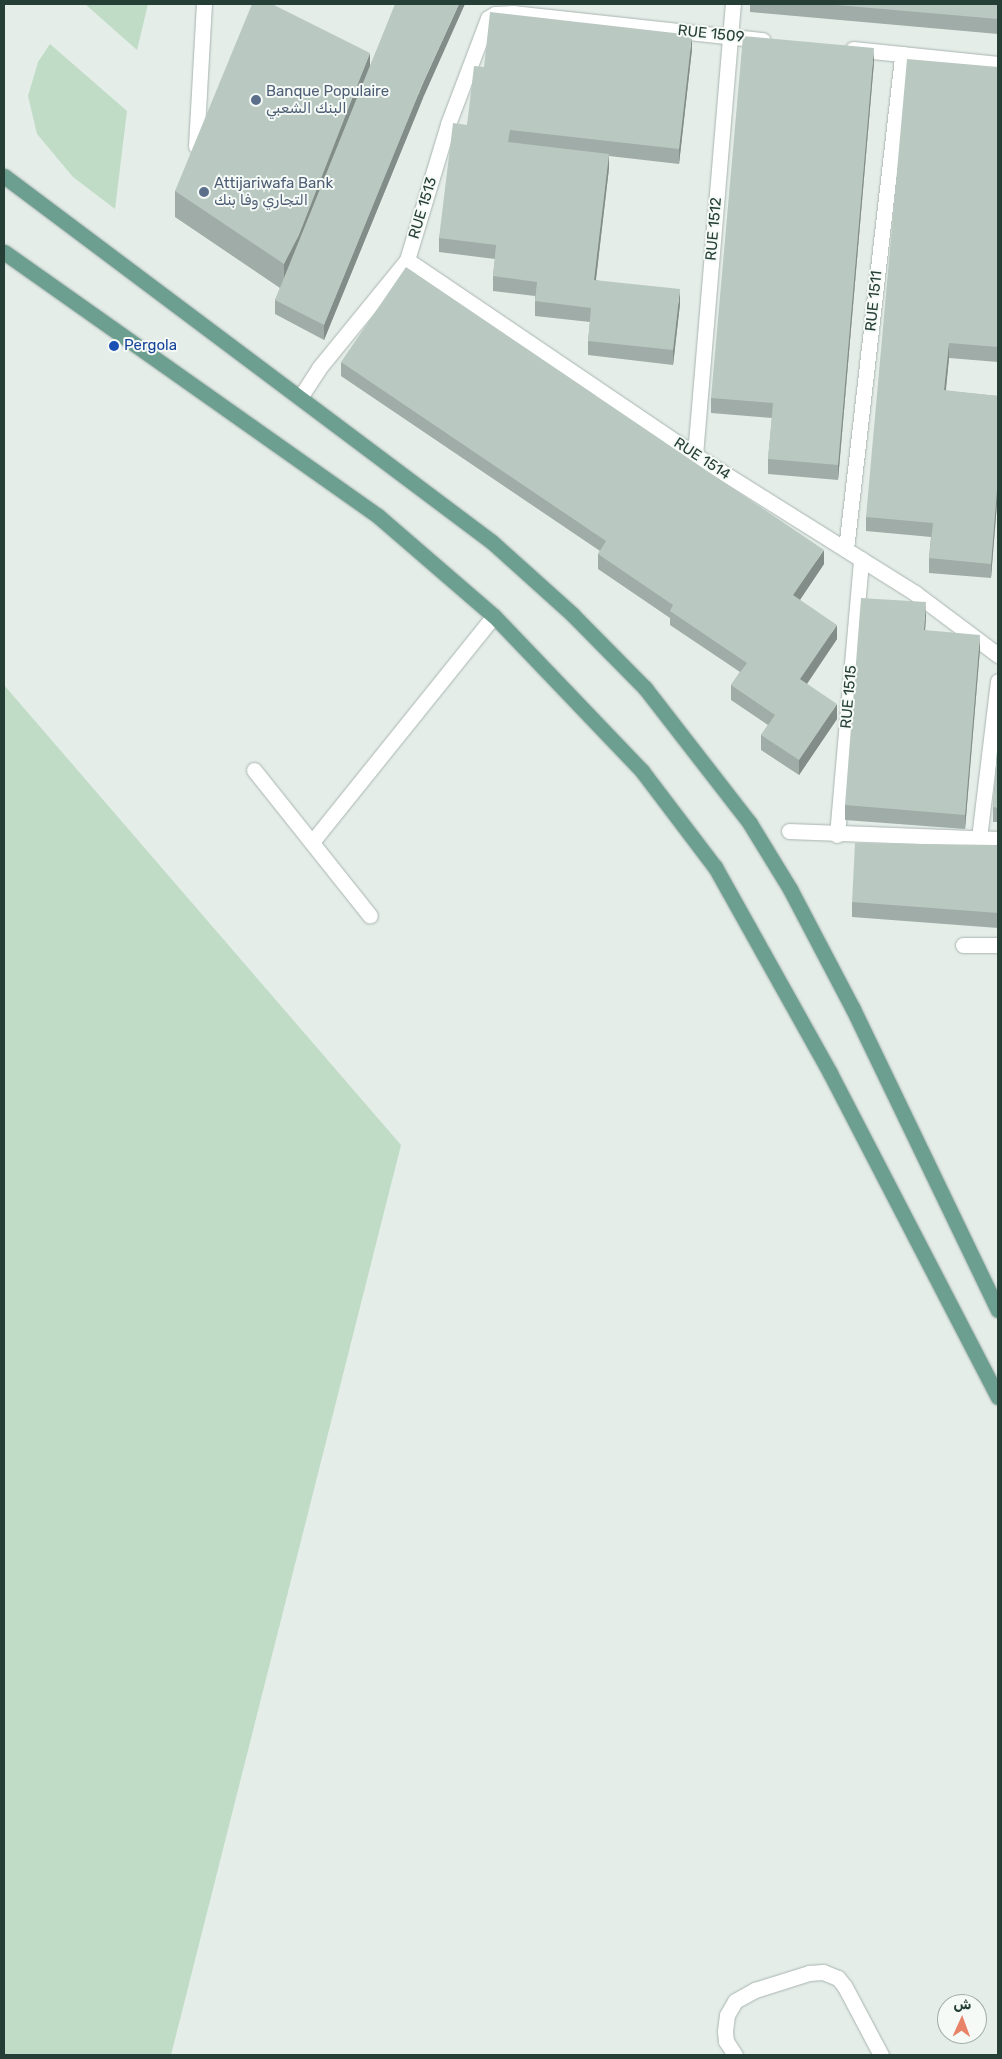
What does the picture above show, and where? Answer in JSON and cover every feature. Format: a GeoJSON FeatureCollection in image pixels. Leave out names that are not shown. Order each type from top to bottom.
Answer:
{"type":"FeatureCollection","features":[{"type":"Feature","properties":{"kind":"main road"},"geometry":{"type":"LineString","coordinates":[[4,176],[301,396],[492,542],[574,615],[645,688],[742,814],[790,889],[853,1010],[998,1310]]}},
{"type":"Feature","properties":{"kind":"main road"},"geometry":{"type":"LineString","coordinates":[[4,252],[378,516],[494,616],[642,771],[715,867],[830,1073],[998,1397]]}},
{"type":"Feature","properties":{"kind":"street"},"geometry":{"type":"LineString","coordinates":[[196,146],[204,4]]}},
{"type":"Feature","properties":{"kind":"street","name":"RUE 1512"},"geometry":{"type":"LineString","coordinates":[[695,455],[734,4]]}},
{"type":"Feature","properties":{"kind":"street","name":"RUE 1509"},"geometry":{"type":"LineString","coordinates":[[513,13],[778,41]]}},
{"type":"Feature","properties":{"kind":"street","name":"RUE 1513"},"geometry":{"type":"LineString","coordinates":[[301,396],[319,368],[407,260],[482,28],[488,18],[495,14],[513,13]]}},
{"type":"Feature","properties":{"kind":"street"},"geometry":{"type":"LineString","coordinates":[[836,47],[998,64]]}},
{"type":"Feature","properties":{"kind":"street","name":"RUE 1511"},"geometry":{"type":"LineString","coordinates":[[846,548],[902,54]]}},
{"type":"Feature","properties":{"kind":"street","name":"RUE 1514"},"geometry":{"type":"LineString","coordinates":[[407,260],[695,455],[915,593],[998,655]]}},
{"type":"Feature","properties":{"kind":"street","name":"RUE 1515"},"geometry":{"type":"LineString","coordinates":[[837,835],[861,558]]}},
{"type":"Feature","properties":{"kind":"street"},"geometry":{"type":"LineString","coordinates":[[312,842],[494,616]]}},
{"type":"Feature","properties":{"kind":"street"},"geometry":{"type":"LineString","coordinates":[[978,838],[998,681]]}},
{"type":"Feature","properties":{"kind":"street"},"geometry":{"type":"LineString","coordinates":[[254,770],[370,916]]}},
{"type":"Feature","properties":{"kind":"street"},"geometry":{"type":"LineString","coordinates":[[789,831],[837,835],[998,839]]}},
{"type":"Feature","properties":{"kind":"street"},"geometry":{"type":"LineString","coordinates":[[963,945],[998,946]]}},
{"type":"Feature","properties":{"kind":"street"},"geometry":{"type":"LineString","coordinates":[[735,2055],[726,2041],[725,2031],[727,2015],[735,2001],[755,1990],[810,1973],[823,1972],[838,1978],[845,1987],[881,2055]]}},
{"type":"Feature","properties":{"kind":"green space"},"geometry":{"type":"Polygon","coordinates":[[[85,4],[148,4],[137,50],[85,4]]]}},
{"type":"Feature","properties":{"kind":"green space"},"geometry":{"type":"Polygon","coordinates":[[[50,44],[127,111],[115,209],[73,177],[37,134],[28,96],[38,62],[50,44]]]}},
{"type":"Feature","properties":{"kind":"green space"},"geometry":{"type":"Polygon","coordinates":[[[4,685],[401,1145],[171,2055],[4,2055],[4,685]]]}},
{"type":"Feature","properties":{"kind":"building"},"geometry":{"type":"Polygon","coordinates":[[[252,4],[272,4],[370,53],[299,235],[284,264],[175,191],[252,4]]]}},
{"type":"Feature","properties":{"kind":"building"},"geometry":{"type":"Polygon","coordinates":[[[395,4],[459,4],[423,83],[324,325],[275,300],[395,4]]]}},
{"type":"Feature","properties":{"kind":"building"},"geometry":{"type":"Polygon","coordinates":[[[825,4],[998,4],[998,19],[825,4]]]}},
{"type":"Feature","properties":{"kind":"building"},"geometry":{"type":"Polygon","coordinates":[[[490,12],[692,35],[679,149],[510,130],[508,142],[609,154],[594,280],[680,289],[673,350],[588,341],[591,308],[535,301],[537,282],[493,276],[496,245],[439,238],[453,123],[467,125],[474,66],[484,67],[490,12]]]}},
{"type":"Feature","properties":{"kind":"building"},"geometry":{"type":"Polygon","coordinates":[[[743,36],[874,48],[838,465],[768,459],[773,403],[711,398],[743,36]]]}},
{"type":"Feature","properties":{"kind":"building"},"geometry":{"type":"Polygon","coordinates":[[[907,59],[998,67],[998,347],[949,343],[944,390],[998,396],[998,477],[991,564],[929,558],[933,523],[866,517],[907,59]]]}},
{"type":"Feature","properties":{"kind":"building"},"geometry":{"type":"Polygon","coordinates":[[[406,267],[824,550],[793,595],[837,625],[800,679],[837,704],[799,760],[761,735],[775,715],[731,685],[747,663],[670,611],[673,605],[598,554],[606,541],[341,362],[406,267]]]}},
{"type":"Feature","properties":{"kind":"building"},"geometry":{"type":"Polygon","coordinates":[[[861,598],[926,602],[924,630],[980,635],[965,815],[845,805],[861,598]]]}},
{"type":"Feature","properties":{"kind":"building"},"geometry":{"type":"Polygon","coordinates":[[[998,738],[998,808],[993,807],[998,738]]]}},
{"type":"Feature","properties":{"kind":"building"},"geometry":{"type":"Polygon","coordinates":[[[855,843],[998,845],[998,913],[852,902],[855,843]]]}},
{"type":"Feature","properties":{"kind":"place","name":"Banque Populaire البنك الشعبي"},"geometry":{"type":"Point","coordinates":[256,100]}},
{"type":"Feature","properties":{"kind":"place","name":"Attijariwafa Bank التجاري وفا بنك"},"geometry":{"type":"Point","coordinates":[204,192]}},
{"type":"Feature","properties":{"kind":"place","name":"Pergola"},"geometry":{"type":"Point","coordinates":[114,346]}}]}
